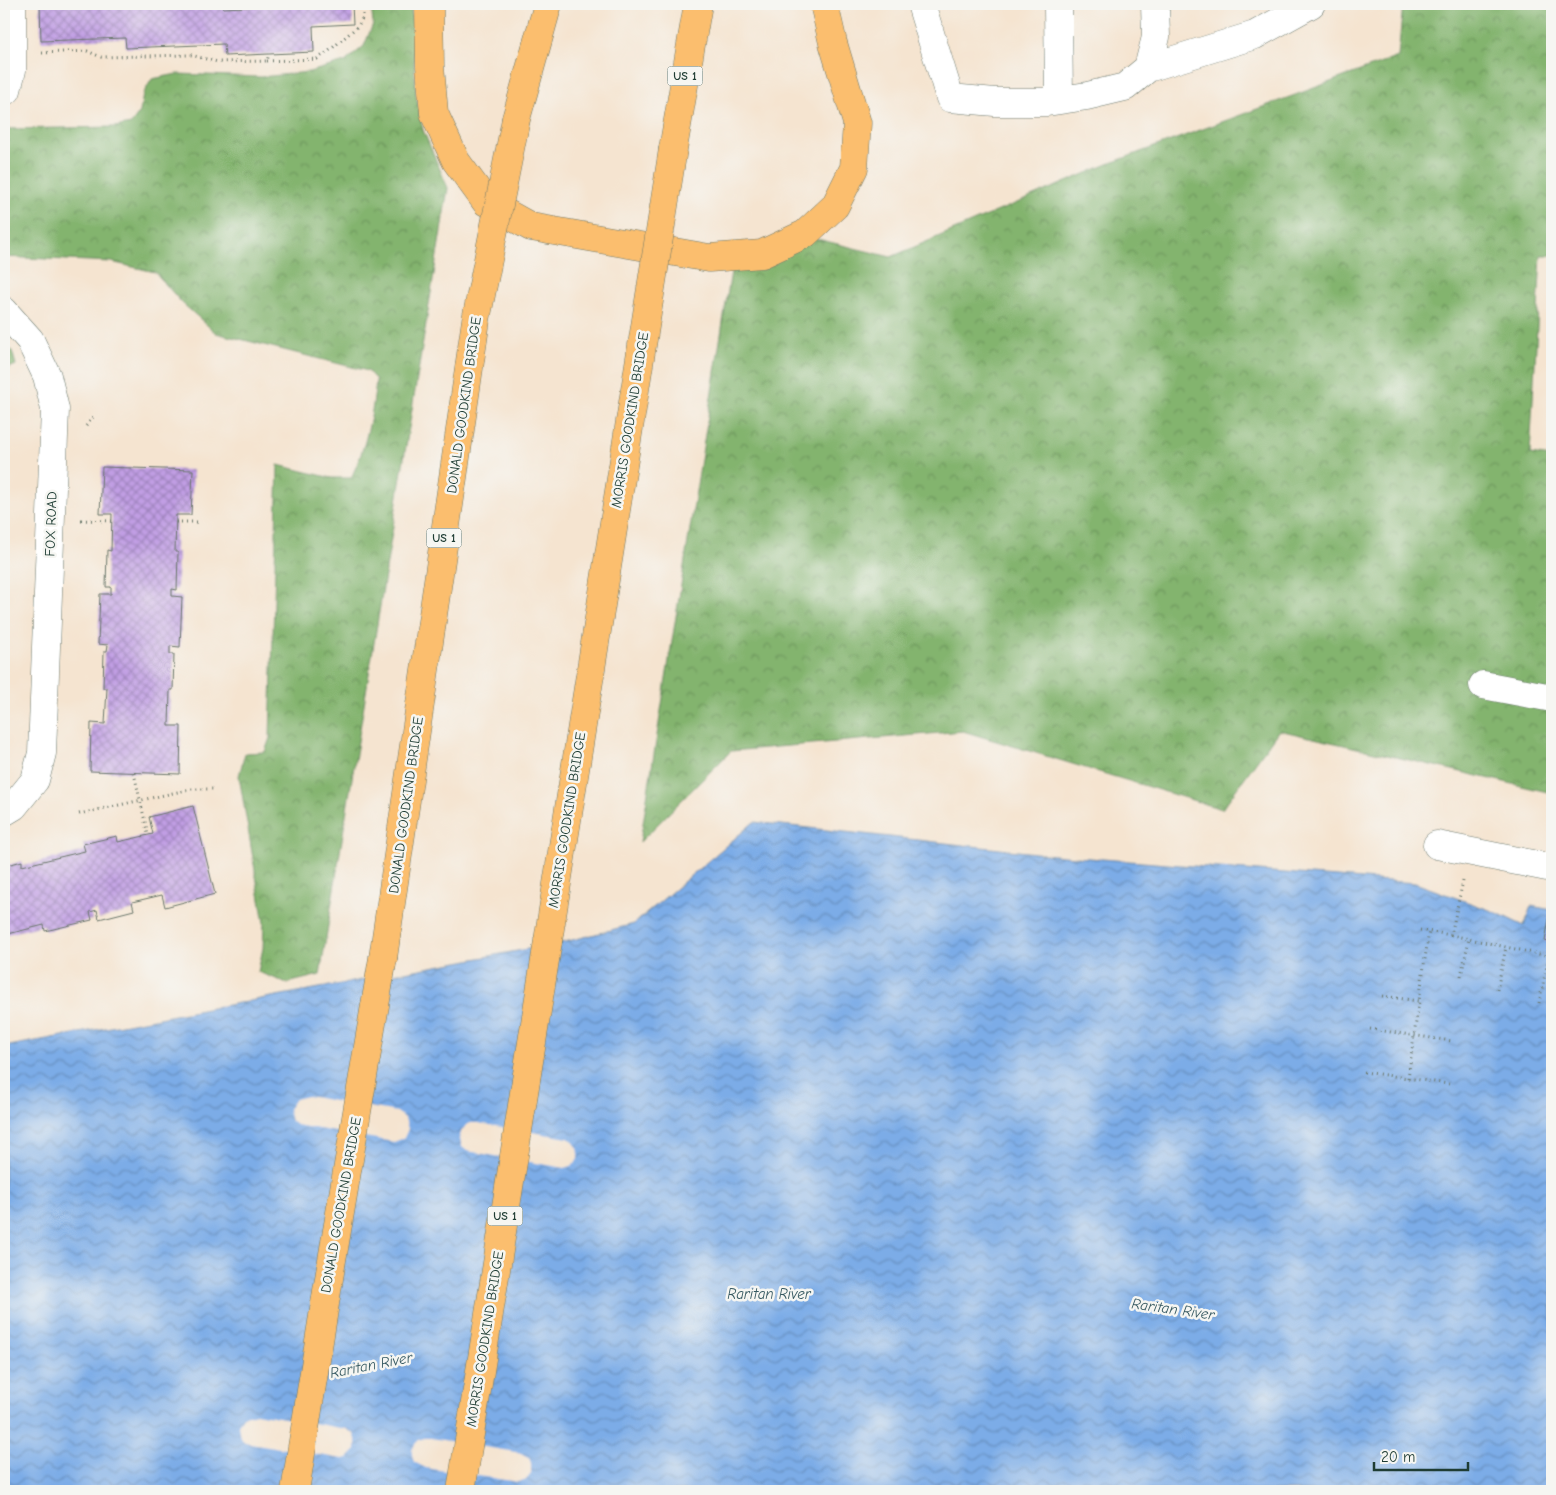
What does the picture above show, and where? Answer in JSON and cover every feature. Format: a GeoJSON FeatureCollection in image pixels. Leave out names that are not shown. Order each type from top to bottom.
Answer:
{"type":"FeatureCollection","features":[{"type":"Feature","properties":{"kind":"highway"},"geometry":{"type":"LineString","coordinates":[[428,4],[434,113],[456,161],[486,202],[532,227],[709,258],[762,254],[805,234],[835,206],[854,168],[857,122],[833,42],[824,4]]}},
{"type":"Feature","properties":{"kind":"highway","name":"DONALD GOODKIND BRIDGE"},"geometry":{"type":"LineString","coordinates":[[295,1491],[383,958],[476,320],[516,119],[548,4]]}},
{"type":"Feature","properties":{"kind":"highway","name":"MORRIS GOODKIND BRIDGE"},"geometry":{"type":"LineString","coordinates":[[461,1491],[673,149],[698,4]]}},
{"type":"Feature","properties":{"kind":"street"},"geometry":{"type":"LineString","coordinates":[[4,92],[7,90],[12,70],[12,4]]}},
{"type":"Feature","properties":{"kind":"street"},"geometry":{"type":"LineString","coordinates":[[921,4],[950,98],[995,102],[1059,100],[1125,88],[1148,68],[1255,35],[1311,4]]}},
{"type":"Feature","properties":{"kind":"street"},"geometry":{"type":"LineString","coordinates":[[1058,4],[1059,100]]}},
{"type":"Feature","properties":{"kind":"street"},"geometry":{"type":"LineString","coordinates":[[1148,68],[1156,37],[1155,4]]}},
{"type":"Feature","properties":{"kind":"street","name":"FOX ROAD"},"geometry":{"type":"LineString","coordinates":[[4,311],[30,340],[47,376],[55,409],[42,753],[35,780],[14,806],[4,812]]}},
{"type":"Feature","properties":{"kind":"street"},"geometry":{"type":"LineString","coordinates":[[1484,685],[1552,698]]}},
{"type":"Feature","properties":{"kind":"street"},"geometry":{"type":"LineString","coordinates":[[1437,845],[1552,868]]}},
{"type":"Feature","properties":{"kind":"path"},"geometry":{"type":"LineString","coordinates":[[35,53],[87,51],[101,57],[191,55],[218,62],[317,59],[358,26],[363,17],[363,4]]}},
{"type":"Feature","properties":{"kind":"path"},"geometry":{"type":"LineString","coordinates":[[267,61],[269,54]]}},
{"type":"Feature","properties":{"kind":"path"},"geometry":{"type":"LineString","coordinates":[[176,522],[201,522]]}},
{"type":"Feature","properties":{"kind":"path"},"geometry":{"type":"LineString","coordinates":[[134,773],[148,835]]}},
{"type":"Feature","properties":{"kind":"path"},"geometry":{"type":"LineString","coordinates":[[80,814],[191,789],[216,790]]}},
{"type":"Feature","properties":{"kind":"path"},"geometry":{"type":"LineString","coordinates":[[1451,935],[1464,876]]}},
{"type":"Feature","properties":{"kind":"path"},"geometry":{"type":"LineString","coordinates":[[1420,930],[1550,957],[1539,1003]]}},
{"type":"Feature","properties":{"kind":"path"},"geometry":{"type":"LineString","coordinates":[[1408,1078],[1429,931]]}},
{"type":"Feature","properties":{"kind":"path"},"geometry":{"type":"LineString","coordinates":[[1461,976],[1469,939]]}},
{"type":"Feature","properties":{"kind":"path"},"geometry":{"type":"LineString","coordinates":[[1498,990],[1506,947]]}},
{"type":"Feature","properties":{"kind":"path"},"geometry":{"type":"LineString","coordinates":[[1382,996],[1419,1001]]}},
{"type":"Feature","properties":{"kind":"path"},"geometry":{"type":"LineString","coordinates":[[1370,1029],[1452,1040]]}},
{"type":"Feature","properties":{"kind":"path"},"geometry":{"type":"LineString","coordinates":[[1364,1072],[1449,1084]]}},
{"type":"Feature","properties":{"kind":"green space"},"geometry":{"type":"Polygon","coordinates":[[[371,4],[411,4],[416,95],[423,130],[448,188],[320,975],[287,983],[258,972],[263,948],[264,923],[239,776],[245,753],[265,752],[270,738],[278,465],[332,478],[351,478],[361,455],[368,430],[376,380],[368,371],[216,333],[181,302],[155,272],[111,262],[4,257],[4,129],[115,127],[131,124],[140,112],[143,94],[152,79],[177,74],[261,77],[309,72],[345,62],[364,46],[373,24],[371,4]]]}},
{"type":"Feature","properties":{"kind":"green space"},"geometry":{"type":"Polygon","coordinates":[[[1403,4],[1552,4],[1552,255],[1541,255],[1530,454],[1552,457],[1552,793],[1279,730],[1222,809],[963,731],[731,751],[640,842],[734,253],[813,238],[891,257],[1108,164],[1398,57],[1403,4]]]}},
{"type":"Feature","properties":{"kind":"green space"},"geometry":{"type":"Polygon","coordinates":[[[4,343],[12,351],[16,365],[4,370],[4,343]]]}},
{"type":"Feature","properties":{"kind":"water","name":"Raritan River"},"geometry":{"type":"Polygon","coordinates":[[[754,822],[1063,856],[1415,883],[1495,912],[1524,926],[1531,906],[1552,910],[1552,1491],[4,1491],[4,1047],[565,942],[634,924],[754,822]]]}},
{"type":"Feature","properties":{"kind":"pier"},"geometry":{"type":"Polygon","coordinates":[[[307,1096],[397,1112],[405,1118],[408,1129],[404,1138],[394,1142],[296,1125],[291,1121],[288,1109],[295,1099],[307,1096]]]}},
{"type":"Feature","properties":{"kind":"pier"},"geometry":{"type":"Polygon","coordinates":[[[471,1123],[568,1138],[578,1148],[578,1159],[575,1164],[565,1168],[467,1151],[462,1147],[459,1135],[466,1125],[471,1123]]]}},
{"type":"Feature","properties":{"kind":"pier"},"geometry":{"type":"Polygon","coordinates":[[[256,1413],[346,1429],[354,1434],[356,1450],[348,1458],[343,1459],[245,1442],[240,1438],[238,1425],[244,1416],[256,1413]]]}},
{"type":"Feature","properties":{"kind":"pier"},"geometry":{"type":"Polygon","coordinates":[[[424,1438],[521,1453],[529,1458],[531,1474],[527,1479],[518,1482],[426,1468],[414,1462],[412,1455],[415,1444],[424,1438]]]}},
{"type":"Feature","properties":{"kind":"building"},"geometry":{"type":"Polygon","coordinates":[[[40,4],[223,4],[223,8],[352,4],[353,24],[313,26],[314,52],[225,56],[224,44],[126,48],[125,38],[41,41],[40,4]]]}},
{"type":"Feature","properties":{"kind":"building"},"geometry":{"type":"Polygon","coordinates":[[[102,467],[193,470],[191,515],[176,515],[175,552],[178,552],[177,590],[172,589],[172,596],[182,597],[180,647],[170,646],[170,654],[174,654],[169,726],[181,726],[180,774],[90,771],[91,723],[105,724],[107,688],[103,688],[104,651],[107,651],[108,645],[98,644],[100,594],[111,594],[111,587],[106,587],[107,550],[111,551],[112,514],[100,514],[102,467]]]}},
{"type":"Feature","properties":{"kind":"building"},"geometry":{"type":"Polygon","coordinates":[[[193,806],[215,894],[165,907],[162,895],[132,902],[134,910],[99,919],[97,910],[90,912],[92,920],[45,931],[44,925],[4,935],[4,866],[22,861],[22,866],[85,851],[83,844],[117,836],[118,842],[153,834],[149,817],[193,806]]]}},
{"type":"Feature","properties":{"kind":"building"},"geometry":{"type":"Polygon","coordinates":[[[1552,908],[1552,943],[1545,941],[1552,908]]]}}]}
